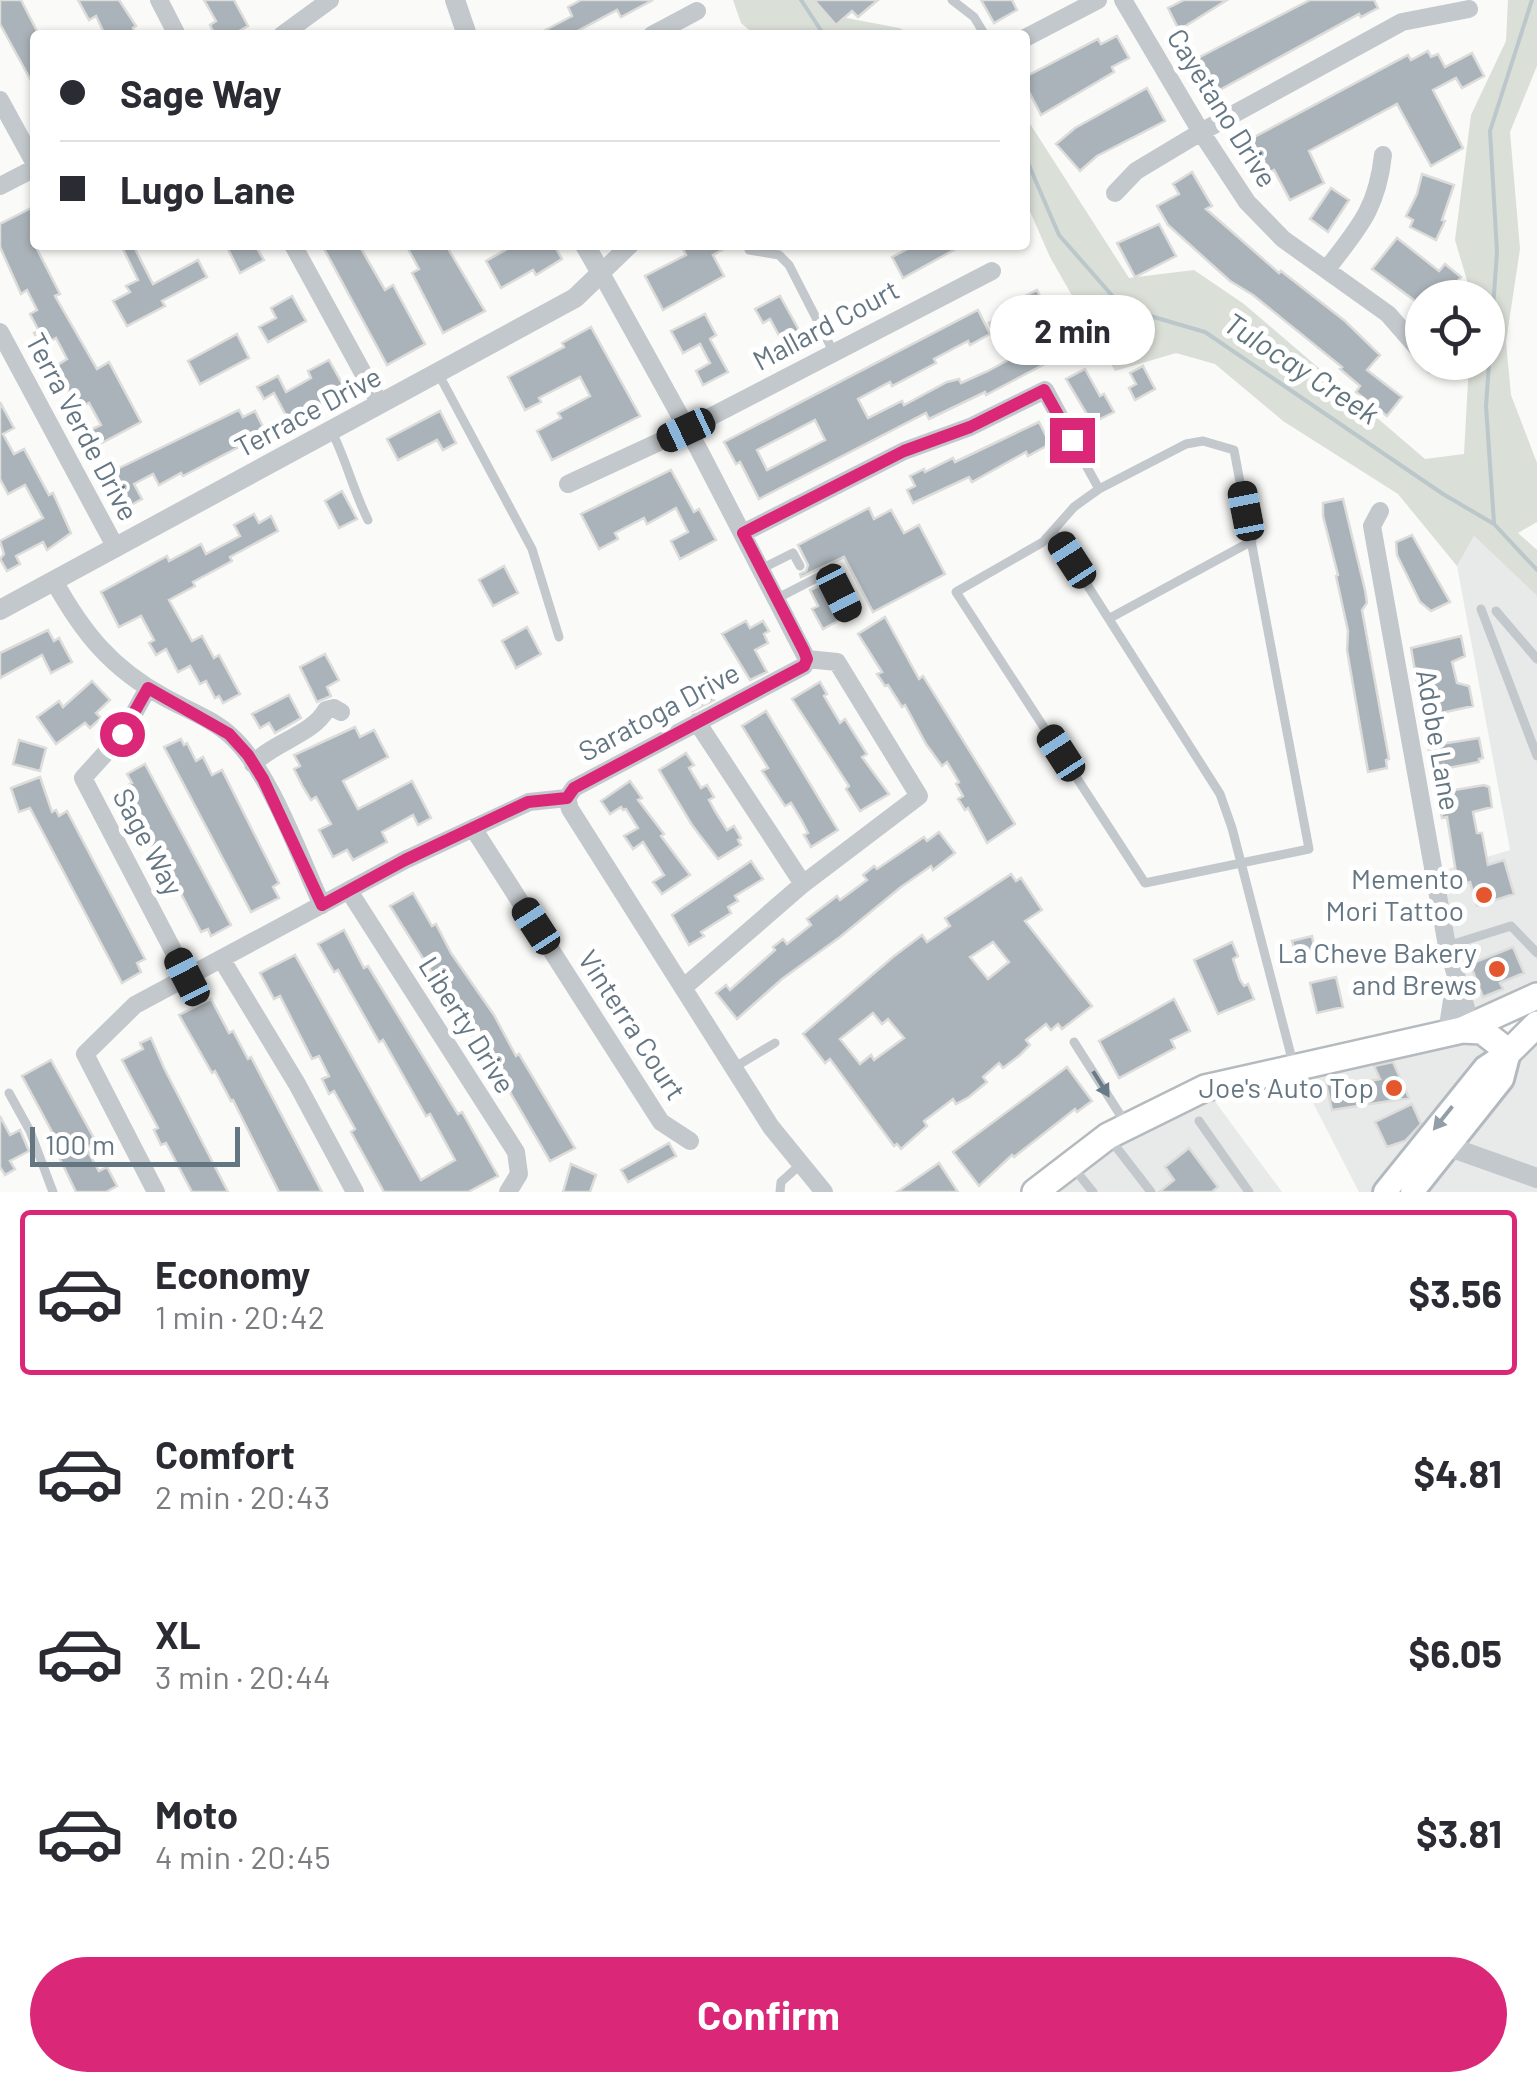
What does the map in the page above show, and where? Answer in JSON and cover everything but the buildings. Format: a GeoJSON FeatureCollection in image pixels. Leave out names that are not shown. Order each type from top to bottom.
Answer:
{"type":"FeatureCollection","features":[{"type":"Feature","properties":{"kind":"main road"},"geometry":{"type":"LineString","coordinates":[[1035,1192],[1117,1131],[1206,1088],[1455,1031],[1537,996]]}},
{"type":"Feature","properties":{"kind":"main road"},"geometry":{"type":"LineString","coordinates":[[1385,1192],[1486,1068],[1537,1024]]}},
{"type":"Feature","properties":{"kind":"main road"},"geometry":{"type":"LineString","coordinates":[[1455,1031],[1485,1033],[1509,1052]]}},
{"type":"Feature","properties":{"kind":"main road"},"geometry":{"type":"LineString","coordinates":[[1412,1192],[1502,1079],[1509,1052]]}},
{"type":"Feature","properties":{"kind":"street"},"geometry":{"type":"LineString","coordinates":[[158,0],[175,30]]}},
{"type":"Feature","properties":{"kind":"street"},"geometry":{"type":"LineString","coordinates":[[289,30],[330,0]]}},
{"type":"Feature","properties":{"kind":"street"},"geometry":{"type":"LineString","coordinates":[[454,0],[465,30]]}},
{"type":"Feature","properties":{"kind":"street"},"geometry":{"type":"LineString","coordinates":[[1030,35],[1098,0]]}},
{"type":"Feature","properties":{"kind":"street","name":"Cayetano Drive"},"geometry":{"type":"LineString","coordinates":[[1123,0],[1246,202],[1283,239],[1388,314],[1405,333]]}},
{"type":"Feature","properties":{"kind":"street"},"geometry":{"type":"LineString","coordinates":[[1115,194],[1136,171],[1200,132],[1402,22],[1469,9]]}},
{"type":"Feature","properties":{"kind":"street"},"geometry":{"type":"LineString","coordinates":[[661,30],[697,11]]}},
{"type":"Feature","properties":{"kind":"street"},"geometry":{"type":"LineString","coordinates":[[0,100],[30,157]]}},
{"type":"Feature","properties":{"kind":"street"},"geometry":{"type":"LineString","coordinates":[[1328,268],[1370,213],[1380,183],[1383,154]]}},
{"type":"Feature","properties":{"kind":"street"},"geometry":{"type":"LineString","coordinates":[[0,186],[30,169]]}},
{"type":"Feature","properties":{"kind":"street"},"geometry":{"type":"LineString","coordinates":[[297,250],[380,404]]}},
{"type":"Feature","properties":{"kind":"street"},"geometry":{"type":"LineString","coordinates":[[588,250],[743,533],[807,659],[836,662],[918,796],[803,884],[683,988]]}},
{"type":"Feature","properties":{"kind":"street","name":"Terrace Drive"},"geometry":{"type":"LineString","coordinates":[[0,610],[575,298],[625,250]]}},
{"type":"Feature","properties":{"kind":"street","name":"Mallard Court"},"geometry":{"type":"LineString","coordinates":[[568,484],[686,430],[992,270]]}},
{"type":"Feature","properties":{"kind":"street","name":"Terra Verde Drive"},"geometry":{"type":"LineString","coordinates":[[0,332],[116,548]]}},
{"type":"Feature","properties":{"kind":"street"},"geometry":{"type":"LineString","coordinates":[[743,533],[904,451],[970,427],[1044,390],[1072,440]]}},
{"type":"Feature","properties":{"kind":"street","name":"Adobe Lane"},"geometry":{"type":"LineString","coordinates":[[1380,511],[1372,526],[1447,946],[1466,1008],[1455,1031]]}},
{"type":"Feature","properties":{"kind":"street"},"geometry":{"type":"LineString","coordinates":[[54,582],[98,650],[148,688],[229,734],[253,764],[322,905]]}},
{"type":"Feature","properties":{"kind":"street","name":"Saratoga Drive"},"geometry":{"type":"LineString","coordinates":[[807,659],[804,666],[574,788],[567,798],[570,809],[771,1127],[824,1192]]}},
{"type":"Feature","properties":{"kind":"street","name":"Sage Way"},"geometry":{"type":"LineString","coordinates":[[148,688],[122,734],[83,778],[187,977]]}},
{"type":"Feature","properties":{"kind":"street"},"geometry":{"type":"LineString","coordinates":[[253,764],[268,749],[319,723],[326,710],[334,708],[341,712]]}},
{"type":"Feature","properties":{"kind":"street"},"geometry":{"type":"LineString","coordinates":[[697,722],[803,884]]}},
{"type":"Feature","properties":{"kind":"street"},"geometry":{"type":"LineString","coordinates":[[156,1192],[86,1054],[135,1005],[473,828],[528,802],[567,798]]}},
{"type":"Feature","properties":{"kind":"street","name":"Vinterra Court"},"geometry":{"type":"LineString","coordinates":[[473,828],[661,1122],[690,1141]]}},
{"type":"Feature","properties":{"kind":"street","name":"Liberty Drive"},"geometry":{"type":"LineString","coordinates":[[349,891],[516,1152],[519,1174],[508,1192]]}},
{"type":"Feature","properties":{"kind":"street"},"geometry":{"type":"LineString","coordinates":[[222,960],[297,1084],[355,1192]]}},
{"type":"Feature","properties":{"kind":"street"},"geometry":{"type":"LineString","coordinates":[[1447,1146],[1537,1178]]}},
{"type":"Feature","properties":{"kind":"lane"},"geometry":{"type":"LineString","coordinates":[[952,0],[974,17],[982,30]]}},
{"type":"Feature","properties":{"kind":"lane"},"geometry":{"type":"LineString","coordinates":[[748,250],[778,255],[789,266],[834,353]]}},
{"type":"Feature","properties":{"kind":"lane"},"geometry":{"type":"LineString","coordinates":[[438,373],[532,549],[558,637]]}},
{"type":"Feature","properties":{"kind":"lane"},"geometry":{"type":"LineString","coordinates":[[331,430],[352,489],[368,520]]}},
{"type":"Feature","properties":{"kind":"lane"},"geometry":{"type":"LineString","coordinates":[[1072,440],[1099,489]]}},
{"type":"Feature","properties":{"kind":"lane"},"geometry":{"type":"LineString","coordinates":[[1203,441],[1234,450],[1309,849],[1146,883],[956,592],[1043,542],[1054,530],[1074,507],[1099,489],[1186,444],[1203,441]]}},
{"type":"Feature","properties":{"kind":"lane"},"geometry":{"type":"LineString","coordinates":[[1054,530],[1220,794],[1294,1066]]}},
{"type":"Feature","properties":{"kind":"lane"},"geometry":{"type":"LineString","coordinates":[[1110,618],[1252,541]]}},
{"type":"Feature","properties":{"kind":"lane"},"geometry":{"type":"LineString","coordinates":[[761,568],[794,553],[800,566]]}},
{"type":"Feature","properties":{"kind":"lane"},"geometry":{"type":"LineString","coordinates":[[776,599],[828,572],[850,614]]}},
{"type":"Feature","properties":{"kind":"lane"},"geometry":{"type":"LineString","coordinates":[[1481,609],[1537,756]]}},
{"type":"Feature","properties":{"kind":"lane"},"geometry":{"type":"LineString","coordinates":[[1496,610],[1537,659]]}},
{"type":"Feature","properties":{"kind":"lane"},"geometry":{"type":"LineString","coordinates":[[1447,946],[1511,926],[1537,952]]}},
{"type":"Feature","properties":{"kind":"lane"},"geometry":{"type":"LineString","coordinates":[[1074,1042],[1151,1192]]}},
{"type":"Feature","properties":{"kind":"lane"},"geometry":{"type":"LineString","coordinates":[[734,1068],[776,1043]]}},
{"type":"Feature","properties":{"kind":"lane"},"geometry":{"type":"LineString","coordinates":[[9,1093],[30,1131],[53,1192]]}},
{"type":"Feature","properties":{"kind":"lane"},"geometry":{"type":"LineString","coordinates":[[1199,1122],[1249,1192]]}},
{"type":"Feature","properties":{"kind":"lane"},"geometry":{"type":"LineString","coordinates":[[780,1192],[780,1182],[801,1164]]}},
{"type":"Feature","properties":{"kind":"lane"},"geometry":{"type":"LineString","coordinates":[[1070,1164],[1094,1192]]}},
{"type":"Feature","properties":{"kind":"shaded area"},"geometry":{"type":"Polygon","coordinates":[[[733,0],[827,0],[836,16],[904,30],[749,30],[741,23],[733,0]]]}},
{"type":"Feature","properties":{"kind":"shaded area"},"geometry":{"type":"Polygon","coordinates":[[[1508,0],[1537,0],[1537,66],[1510,132],[1520,249],[1506,342],[1511,395],[1537,463],[1537,522],[1518,533],[1537,550],[1537,596],[1474,536],[1457,566],[1398,494],[1283,421],[1215,364],[1176,353],[1115,371],[1050,257],[1030,211],[1030,124],[1129,278],[1194,270],[1244,304],[1425,459],[1464,454],[1468,380],[1505,380],[1505,280],[1467,280],[1455,240],[1471,115],[1506,41],[1508,0]]]}},
{"type":"Feature","properties":{"kind":"shaded area"},"geometry":{"type":"Polygon","coordinates":[[[1474,536],[1537,596],[1537,993],[1466,1028],[1505,1046],[1385,1192],[1359,1192],[1294,1066],[1462,1029],[1434,873],[1510,850],[1457,566],[1474,536]]]}},
{"type":"Feature","properties":{"kind":"shaded area"},"geometry":{"type":"Polygon","coordinates":[[[1537,1040],[1537,1192],[1412,1192],[1502,1079],[1537,1040]]]}},
{"type":"Feature","properties":{"kind":"shaded area"},"geometry":{"type":"Polygon","coordinates":[[[1205,1088],[1282,1192],[1035,1192],[1205,1088]]]}},
{"type":"Feature","properties":{"kind":"waterway","name":"Tulocay Creek"},"geometry":{"type":"LineString","coordinates":[[801,0],[821,30]]}},
{"type":"Feature","properties":{"kind":"waterway"},"geometry":{"type":"LineString","coordinates":[[1494,523],[1486,406],[1497,252],[1490,131],[1532,0]]}},
{"type":"Feature","properties":{"kind":"waterway","name":"Tulocay Creek"},"geometry":{"type":"LineString","coordinates":[[1030,168],[1059,235],[1123,308],[1205,332],[1443,494],[1494,524],[1537,570]]}},
{"type":"Feature","properties":{"kind":"place","name":"Memento Mori Tattoo"},"geometry":{"type":"Point","coordinates":[1484,895]}},
{"type":"Feature","properties":{"kind":"place","name":"La Cheve Bakery and Brews"},"geometry":{"type":"Point","coordinates":[1497,969]}},
{"type":"Feature","properties":{"kind":"place","name":"Joe's Auto Top"},"geometry":{"type":"Point","coordinates":[1394,1088]}},
{"type":"Feature","properties":{"kind":"route"},"geometry":{"type":"LineString","coordinates":[[122,734],[148,688],[229,734],[263,779],[322,905],[405,860],[528,802],[567,798],[574,788],[804,666],[804,651],[743,533],[904,451],[970,427],[1044,390],[1072,440]]}}]}
